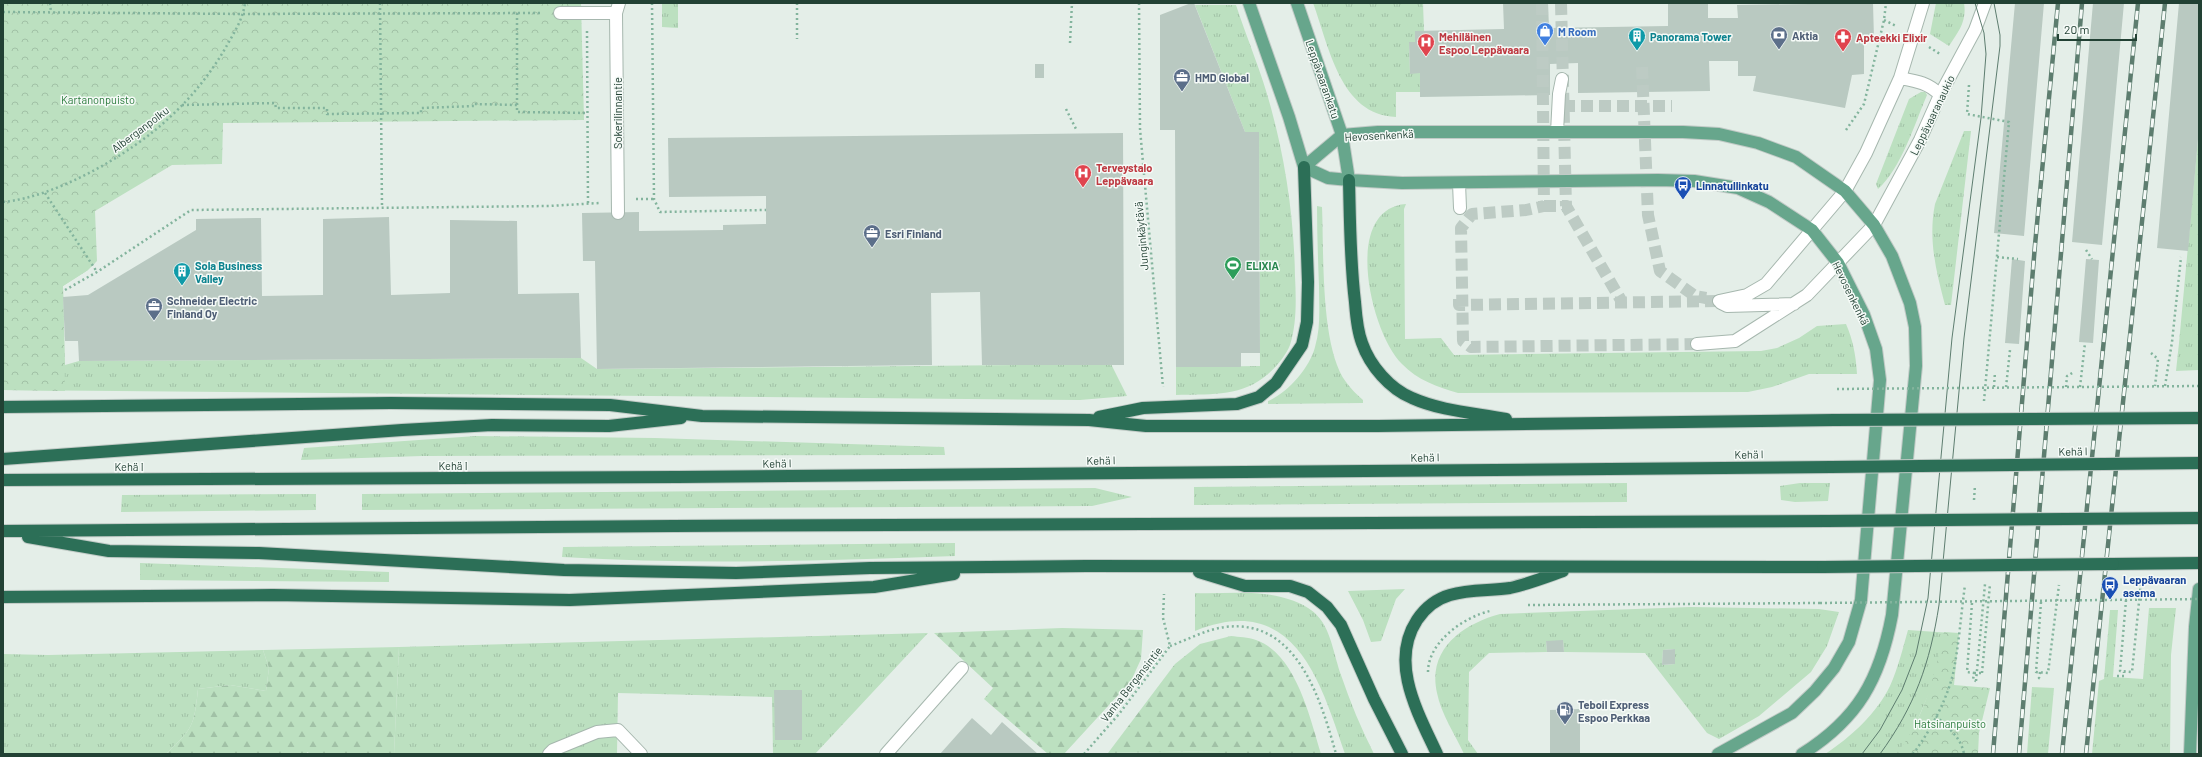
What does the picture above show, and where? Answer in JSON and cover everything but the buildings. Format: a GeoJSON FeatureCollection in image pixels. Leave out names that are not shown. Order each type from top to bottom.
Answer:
{"type":"FeatureCollection","features":[{"type":"Feature","properties":{"kind":"highway"},"geometry":{"type":"LineString","coordinates":[[1089,420],[1143,408],[1237,404],[1259,397],[1276,383],[1302,345],[1307,322],[1308,282],[1304,167]]}},
{"type":"Feature","properties":{"kind":"highway"},"geometry":{"type":"LineString","coordinates":[[1349,180],[1353,284],[1357,323],[1362,344],[1373,366],[1386,381],[1410,398],[1440,408],[1537,424]]}},
{"type":"Feature","properties":{"kind":"highway"},"geometry":{"type":"LineString","coordinates":[[3,407],[390,403],[610,405],[702,416],[1089,420],[1146,426],[2199,418]]}},
{"type":"Feature","properties":{"kind":"highway"},"geometry":{"type":"LineString","coordinates":[[3,458],[27,458],[294,437],[492,425],[609,426],[702,416]]}},
{"type":"Feature","properties":{"kind":"highway","name":"Kehä I"},"geometry":{"type":"LineString","coordinates":[[3,480],[685,477],[2199,463]]}},
{"type":"Feature","properties":{"kind":"highway"},"geometry":{"type":"LineString","coordinates":[[3,532],[689,526],[2199,518]]}},
{"type":"Feature","properties":{"kind":"highway"},"geometry":{"type":"LineString","coordinates":[[3,532],[109,551],[259,553],[564,570],[736,573],[870,568],[1086,566],[1187,568],[1576,568],[2199,563]]}},
{"type":"Feature","properties":{"kind":"highway"},"geometry":{"type":"LineString","coordinates":[[3,597],[273,594],[578,600],[874,587],[991,568]]}},
{"type":"Feature","properties":{"kind":"highway"},"geometry":{"type":"LineString","coordinates":[[1187,568],[1245,586],[1290,586],[1308,592],[1327,607],[1341,625],[1374,699],[1402,754]]}},
{"type":"Feature","properties":{"kind":"highway"},"geometry":{"type":"LineString","coordinates":[[1438,754],[1414,701],[1405,672],[1405,648],[1413,628],[1424,611],[1435,602],[1450,595],[1510,588],[1576,568]]}},
{"type":"Feature","properties":{"kind":"main road"},"geometry":{"type":"LineString","coordinates":[[1249,3],[1289,117],[1304,167]]}},
{"type":"Feature","properties":{"kind":"main road","name":"Leppävaarankatu"},"geometry":{"type":"LineString","coordinates":[[1297,3],[1342,135],[1349,180]]}},
{"type":"Feature","properties":{"kind":"main road","name":"Hevosenkenkä"},"geometry":{"type":"LineString","coordinates":[[1718,754],[1792,713],[1815,691],[1834,668],[1849,642],[1861,600],[1880,380],[1876,349],[1866,322],[1838,263],[1812,230],[1756,195],[1738,188],[1717,184],[1658,180],[1459,183],[1349,180],[1328,178],[1304,167],[1342,135],[1378,132],[1683,132],[1719,134],[1758,143],[1796,157],[1845,191],[1874,225],[1892,256],[1910,303],[1916,344],[1916,366],[1892,615],[1887,644],[1869,690],[1853,712],[1834,732],[1802,754]]}},
{"type":"Feature","properties":{"kind":"main road"},"geometry":{"type":"LineString","coordinates":[[2190,754],[2195,627],[2199,589]]}},
{"type":"Feature","properties":{"kind":"street"},"geometry":{"type":"LineString","coordinates":[[1795,304],[1727,306],[1719,301],[1747,295],[1766,284],[1845,191],[1866,153],[1900,78],[1923,3]]}},
{"type":"Feature","properties":{"kind":"street","name":"Leppävaaranaukio"},"geometry":{"type":"LineString","coordinates":[[1874,225],[1920,140],[1940,95],[1975,30],[1985,3]]}},
{"type":"Feature","properties":{"kind":"street"},"geometry":{"type":"LineString","coordinates":[[560,13],[587,13],[615,6]]}},
{"type":"Feature","properties":{"kind":"street","name":"Sokerilinnantie"},"geometry":{"type":"LineString","coordinates":[[615,6],[618,213]]}},
{"type":"Feature","properties":{"kind":"street"},"geometry":{"type":"LineString","coordinates":[[1557,132],[1559,94],[1562,78]]}},
{"type":"Feature","properties":{"kind":"street"},"geometry":{"type":"LineString","coordinates":[[1900,78],[1918,81],[1928,85],[1940,95]]}},
{"type":"Feature","properties":{"kind":"street"},"geometry":{"type":"LineString","coordinates":[[1459,183],[1460,208]]}},
{"type":"Feature","properties":{"kind":"street"},"geometry":{"type":"LineString","coordinates":[[1696,344],[1735,341],[1795,304],[1838,263],[1874,225]]}},
{"type":"Feature","properties":{"kind":"street"},"geometry":{"type":"LineString","coordinates":[[886,754],[962,668]]}},
{"type":"Feature","properties":{"kind":"street"},"geometry":{"type":"LineString","coordinates":[[549,754],[553,750],[597,732],[618,730],[641,754]]}},
{"type":"Feature","properties":{"kind":"path"},"geometry":{"type":"LineString","coordinates":[[50,3],[51,12]]}},
{"type":"Feature","properties":{"kind":"path"},"geometry":{"type":"LineString","coordinates":[[244,14],[245,3]]}},
{"type":"Feature","properties":{"kind":"path"},"geometry":{"type":"LineString","coordinates":[[380,3],[382,207]]}},
{"type":"Feature","properties":{"kind":"path"},"geometry":{"type":"LineString","coordinates":[[652,3],[654,199],[660,212],[766,210]]}},
{"type":"Feature","properties":{"kind":"path"},"geometry":{"type":"LineString","coordinates":[[797,3],[797,39]]}},
{"type":"Feature","properties":{"kind":"path"},"geometry":{"type":"LineString","coordinates":[[1070,43],[1072,3]]}},
{"type":"Feature","properties":{"kind":"path","name":"Junginkäytävä"},"geometry":{"type":"LineString","coordinates":[[1139,3],[1140,129],[1163,395]]}},
{"type":"Feature","properties":{"kind":"path"},"geometry":{"type":"LineString","coordinates":[[1846,130],[1864,104],[1884,20],[1886,3]]}},
{"type":"Feature","properties":{"kind":"path"},"geometry":{"type":"LineString","coordinates":[[3,12],[244,14],[560,13]]}},
{"type":"Feature","properties":{"kind":"path"},"geometry":{"type":"LineString","coordinates":[[518,13],[517,112],[587,113]]}},
{"type":"Feature","properties":{"kind":"path"},"geometry":{"type":"LineString","coordinates":[[587,13],[588,204]]}},
{"type":"Feature","properties":{"kind":"path","name":"Alberganpolku"},"geometry":{"type":"LineString","coordinates":[[3,202],[44,192],[74,180],[116,157],[163,124],[213,70],[244,14]]}},
{"type":"Feature","properties":{"kind":"path"},"geometry":{"type":"LineString","coordinates":[[182,105],[275,104],[276,108],[327,108],[327,114],[380,114],[421,113],[421,108],[474,106],[474,104],[517,105]]}},
{"type":"Feature","properties":{"kind":"path"},"geometry":{"type":"LineString","coordinates":[[1066,109],[1076,129]]}},
{"type":"Feature","properties":{"kind":"path"},"geometry":{"type":"LineString","coordinates":[[44,192],[97,272]]}},
{"type":"Feature","properties":{"kind":"path"},"geometry":{"type":"LineString","coordinates":[[65,290],[97,272],[191,210],[588,204],[618,200],[654,199]]}},
{"type":"Feature","properties":{"kind":"path"},"geometry":{"type":"LineString","coordinates":[[2086,250],[2092,259]]}},
{"type":"Feature","properties":{"kind":"path"},"geometry":{"type":"LineString","coordinates":[[1997,257],[2018,259]]}},
{"type":"Feature","properties":{"kind":"path"},"geometry":{"type":"LineString","coordinates":[[2165,386],[2172,342],[2181,257]]}},
{"type":"Feature","properties":{"kind":"path"},"geometry":{"type":"LineString","coordinates":[[2080,387],[2085,343]]}},
{"type":"Feature","properties":{"kind":"path"},"geometry":{"type":"LineString","coordinates":[[2006,387],[2010,350]]}},
{"type":"Feature","properties":{"kind":"path"},"geometry":{"type":"LineString","coordinates":[[2151,354],[2158,359],[2154,386]]}},
{"type":"Feature","properties":{"kind":"path"},"geometry":{"type":"LineString","coordinates":[[1994,387],[1995,372]]}},
{"type":"Feature","properties":{"kind":"path"},"geometry":{"type":"LineString","coordinates":[[2066,387],[2067,376],[2074,372]]}},
{"type":"Feature","properties":{"kind":"path"},"geometry":{"type":"LineString","coordinates":[[1837,388],[2199,386]]}},
{"type":"Feature","properties":{"kind":"path"},"geometry":{"type":"LineString","coordinates":[[2126,600],[2120,671],[2132,672],[2142,577]]}},
{"type":"Feature","properties":{"kind":"path"},"geometry":{"type":"LineString","coordinates":[[1972,602],[1967,672],[1982,673],[1990,579]]}},
{"type":"Feature","properties":{"kind":"path"},"geometry":{"type":"LineString","coordinates":[[1974,673],[1973,680],[1976,681],[1985,580]]}},
{"type":"Feature","properties":{"kind":"path"},"geometry":{"type":"LineString","coordinates":[[2041,602],[2036,672],[2048,673],[2059,581]]}},
{"type":"Feature","properties":{"kind":"path","name":"Vanha Bergansintie"},"geometry":{"type":"LineString","coordinates":[[1084,754],[1119,714],[1170,646],[1163,618],[1164,594]]}},
{"type":"Feature","properties":{"kind":"path"},"geometry":{"type":"LineString","coordinates":[[1524,605],[2199,600]]}},
{"type":"Feature","properties":{"kind":"path"},"geometry":{"type":"LineString","coordinates":[[1428,675],[1428,669],[1435,650],[1453,628],[1475,615],[1495,610]]}},
{"type":"Feature","properties":{"kind":"path"},"geometry":{"type":"LineString","coordinates":[[1170,646],[1223,627],[1243,626],[1259,629],[1276,638],[1306,670],[1328,725],[1336,754]]}},
{"type":"Feature","properties":{"kind":"path"},"geometry":{"type":"LineString","coordinates":[[2040,672],[2040,678],[2042,679]]}},
{"type":"Feature","properties":{"kind":"path"},"geometry":{"type":"LineString","coordinates":[[2117,676],[2124,676],[2124,672]]}},
{"type":"Feature","properties":{"kind":"path"},"geometry":{"type":"LineString","coordinates":[[1913,754],[1924,739],[1936,716],[1956,735],[1962,746],[1964,754]]}},
{"type":"Feature","properties":{"kind":"green space","name":"Kartanonpuisto"},"geometry":{"type":"Polygon","coordinates":[[[3,3],[581,3],[584,120],[223,123],[222,164],[172,165],[95,211],[97,261],[88,270],[63,286],[65,391],[3,390],[3,3]]]}},
{"type":"Feature","properties":{"kind":"green space"},"geometry":{"type":"Polygon","coordinates":[[[662,3],[678,3],[678,28],[662,27],[662,3]]]}},
{"type":"Feature","properties":{"kind":"green space"},"geometry":{"type":"Polygon","coordinates":[[[1313,3],[1423,3],[1424,31],[1415,31],[1415,42],[1409,42],[1410,73],[1420,73],[1420,92],[1396,92],[1396,117],[1377,113],[1362,104],[1349,91],[1332,57],[1313,3]]]}},
{"type":"Feature","properties":{"kind":"green space"},"geometry":{"type":"Polygon","coordinates":[[[1936,3],[1964,3],[1965,9],[1963,21],[1959,31],[1949,46],[1930,34],[1936,3]]]}},
{"type":"Feature","properties":{"kind":"green space"},"geometry":{"type":"Polygon","coordinates":[[[1195,5],[1236,5],[1263,82],[1281,149],[1285,170],[1293,233],[1296,310],[1292,337],[1286,354],[1263,378],[1243,389],[1210,394],[1176,395],[1176,367],[1260,366],[1259,132],[1245,132],[1195,5]]]}},
{"type":"Feature","properties":{"kind":"green space"},"geometry":{"type":"Polygon","coordinates":[[[1921,92],[1925,92],[1927,95],[1907,145],[1894,170],[1878,189],[1876,184],[1909,99],[1921,92]]]}},
{"type":"Feature","properties":{"kind":"green space"},"geometry":{"type":"Polygon","coordinates":[[[2199,128],[2199,370],[2176,371],[2179,343],[2199,128]]]}},
{"type":"Feature","properties":{"kind":"green space"},"geometry":{"type":"Polygon","coordinates":[[[1964,131],[1971,131],[1951,305],[1945,305],[1934,255],[1932,230],[1933,217],[1935,204],[1964,131]]]}},
{"type":"Feature","properties":{"kind":"green space"},"geometry":{"type":"Polygon","coordinates":[[[1406,204],[1404,209],[1405,339],[1441,338],[1454,355],[1761,351],[1777,348],[1799,338],[1817,326],[1846,324],[1854,348],[1857,374],[1809,374],[1772,387],[1748,392],[1458,393],[1435,385],[1421,379],[1408,370],[1391,349],[1380,327],[1368,275],[1368,249],[1374,227],[1386,211],[1406,204]]]}},
{"type":"Feature","properties":{"kind":"green space"},"geometry":{"type":"Polygon","coordinates":[[[1317,206],[1322,207],[1325,298],[1332,346],[1338,366],[1346,382],[1363,400],[1363,403],[1268,404],[1268,401],[1276,397],[1290,386],[1303,371],[1312,355],[1317,339],[1319,309],[1317,206]]]}},
{"type":"Feature","properties":{"kind":"green space"},"geometry":{"type":"Polygon","coordinates":[[[3,210],[88,270],[63,286],[65,365],[79,361],[581,358],[597,369],[1111,364],[1127,396],[1080,400],[3,390],[3,210]]]}},
{"type":"Feature","properties":{"kind":"green space"},"geometry":{"type":"Polygon","coordinates":[[[476,436],[655,438],[944,447],[945,455],[422,456],[301,460],[304,448],[476,436]]]}},
{"type":"Feature","properties":{"kind":"green space"},"geometry":{"type":"Polygon","coordinates":[[[1627,483],[1627,502],[1194,505],[1194,487],[1627,483]]]}},
{"type":"Feature","properties":{"kind":"green space"},"geometry":{"type":"Polygon","coordinates":[[[1800,483],[1830,483],[1828,501],[1795,502],[1781,500],[1780,486],[1800,483]]]}},
{"type":"Feature","properties":{"kind":"green space"},"geometry":{"type":"Polygon","coordinates":[[[1095,488],[1132,497],[1092,506],[362,510],[362,494],[1095,488]]]}},
{"type":"Feature","properties":{"kind":"green space"},"geometry":{"type":"Polygon","coordinates":[[[316,494],[316,510],[121,512],[122,495],[316,494]]]}},
{"type":"Feature","properties":{"kind":"green space"},"geometry":{"type":"Polygon","coordinates":[[[955,543],[955,556],[906,558],[709,562],[562,557],[563,547],[955,543]]]}},
{"type":"Feature","properties":{"kind":"green space"},"geometry":{"type":"Polygon","coordinates":[[[140,563],[389,572],[389,582],[140,580],[140,563]]]}},
{"type":"Feature","properties":{"kind":"green space"},"geometry":{"type":"Polygon","coordinates":[[[1405,589],[1396,599],[1381,641],[1371,642],[1363,620],[1348,591],[1405,589]]]}},
{"type":"Feature","properties":{"kind":"green space"},"geometry":{"type":"Polygon","coordinates":[[[1195,593],[1249,593],[1271,595],[1297,602],[1318,616],[1329,636],[1348,695],[1374,754],[1345,754],[1325,698],[1313,672],[1298,650],[1279,633],[1257,623],[1229,622],[1195,631],[1195,593]]]}},
{"type":"Feature","properties":{"kind":"green space"},"geometry":{"type":"Polygon","coordinates":[[[1691,607],[1819,609],[1839,612],[1827,646],[1811,672],[1759,716],[1719,739],[1707,733],[1645,653],[1564,652],[1563,641],[1546,641],[1547,652],[1489,653],[1469,672],[1468,740],[1478,754],[1464,754],[1439,701],[1435,677],[1437,664],[1443,651],[1461,632],[1486,618],[1500,614],[1691,607]],[[1675,649],[1663,650],[1662,665],[1675,664],[1675,649]]]}},
{"type":"Feature","properties":{"kind":"green space"},"geometry":{"type":"Polygon","coordinates":[[[2149,608],[2176,608],[2171,655],[2170,754],[2092,754],[2099,681],[2104,679],[2110,610],[2118,610],[2113,677],[2143,679],[2149,608]]]}},
{"type":"Feature","properties":{"kind":"green space"},"geometry":{"type":"Polygon","coordinates":[[[1062,628],[1143,630],[1141,659],[1131,681],[1064,754],[1048,754],[984,699],[993,688],[934,633],[1062,628]]]}},
{"type":"Feature","properties":{"kind":"green space"},"geometry":{"type":"Polygon","coordinates":[[[1908,630],[1951,633],[1950,644],[1903,754],[1825,754],[1853,733],[1878,706],[1890,686],[1908,630]]]}},
{"type":"Feature","properties":{"kind":"green space","name":"Hatsinanpuisto"},"geometry":{"type":"Polygon","coordinates":[[[1944,632],[1959,633],[1954,685],[1990,688],[1979,733],[1978,754],[1896,754],[1906,741],[1921,712],[1937,664],[1944,632]]]}},
{"type":"Feature","properties":{"kind":"green space"},"geometry":{"type":"Polygon","coordinates":[[[928,633],[815,754],[773,754],[772,697],[618,693],[617,754],[394,754],[399,647],[928,633]]]}},
{"type":"Feature","properties":{"kind":"green space"},"geometry":{"type":"Polygon","coordinates":[[[1231,636],[1256,640],[1270,647],[1281,659],[1291,673],[1299,689],[1312,723],[1321,754],[1220,754],[1220,751],[1108,753],[1175,664],[1200,644],[1231,636]]]}},
{"type":"Feature","properties":{"kind":"green space"},"geometry":{"type":"Polygon","coordinates":[[[399,647],[394,754],[309,754],[308,752],[305,754],[166,754],[182,738],[191,726],[195,712],[198,689],[230,685],[266,691],[269,668],[263,650],[399,647]]]}},
{"type":"Feature","properties":{"kind":"green space"},"geometry":{"type":"Polygon","coordinates":[[[263,650],[269,668],[266,691],[230,685],[198,689],[195,712],[191,726],[182,738],[166,754],[3,754],[3,654],[48,655],[263,650]]]}},
{"type":"Feature","properties":{"kind":"green space"},"geometry":{"type":"Polygon","coordinates":[[[2032,687],[2054,688],[2048,754],[2027,754],[2032,687]]]}},
{"type":"Feature","properties":{"kind":"green space"},"geometry":{"type":"Polygon","coordinates":[[[1220,751],[1220,754],[1107,754],[1108,753],[1220,751]]]}},
{"type":"Feature","properties":{"kind":"tunnel"},"geometry":{"type":"LineString","coordinates":[[1542,3],[1544,206],[1526,210],[1472,214],[1461,228],[1463,341],[1471,347],[1697,344]]}},
{"type":"Feature","properties":{"kind":"tunnel"},"geometry":{"type":"LineString","coordinates":[[1561,3],[1566,206]]}},
{"type":"Feature","properties":{"kind":"tunnel"},"geometry":{"type":"LineString","coordinates":[[1642,67],[1648,215],[1660,271],[1695,296],[1706,298]]}},
{"type":"Feature","properties":{"kind":"tunnel"},"geometry":{"type":"LineString","coordinates":[[1563,106],[1672,106]]}},
{"type":"Feature","properties":{"kind":"tunnel"},"geometry":{"type":"LineString","coordinates":[[1544,206],[1566,206],[1622,302]]}},
{"type":"Feature","properties":{"kind":"tunnel"},"geometry":{"type":"LineString","coordinates":[[1459,299],[1459,305],[1719,301]]}},
{"type":"Feature","properties":{"kind":"tram line"},"geometry":{"type":"LineString","coordinates":[[1862,754],[1880,730],[1902,690],[1916,654],[1928,598],[1952,338],[1981,118],[1986,54],[1984,33],[1975,3]]}},
{"type":"Feature","properties":{"kind":"tram line"},"geometry":{"type":"LineString","coordinates":[[1880,754],[1903,719],[1912,701],[1926,665],[1939,605],[1964,338],[2000,46],[2000,35],[1994,3]]}},
{"type":"Feature","properties":{"kind":"railway"},"geometry":{"type":"LineString","coordinates":[[1993,754],[2035,245],[2058,3]]}},
{"type":"Feature","properties":{"kind":"railway"},"geometry":{"type":"LineString","coordinates":[[2019,754],[2082,3]]}},
{"type":"Feature","properties":{"kind":"railway"},"geometry":{"type":"LineString","coordinates":[[2062,754],[2138,3]]}},
{"type":"Feature","properties":{"kind":"railway"},"geometry":{"type":"LineString","coordinates":[[2086,754],[2165,3]]}},
{"type":"Feature","properties":{"kind":"place","name":"M Room"},"geometry":{"type":"Point","coordinates":[1545,46]}},
{"type":"Feature","properties":{"kind":"place","name":"Aktia"},"geometry":{"type":"Point","coordinates":[1779,50]}},
{"type":"Feature","properties":{"kind":"place","name":"Panorama Tower"},"geometry":{"type":"Point","coordinates":[1637,51]}},
{"type":"Feature","properties":{"kind":"place","name":"Apteekki Elixir"},"geometry":{"type":"Point","coordinates":[1843,52]}},
{"type":"Feature","properties":{"kind":"place","name":"Mehiläinen Espoo Leppävaara"},"geometry":{"type":"Point","coordinates":[1426,57]}},
{"type":"Feature","properties":{"kind":"place","name":"HMD Global"},"geometry":{"type":"Point","coordinates":[1182,92]}},
{"type":"Feature","properties":{"kind":"place","name":"Terveystalo Leppävaara"},"geometry":{"type":"Point","coordinates":[1083,188]}},
{"type":"Feature","properties":{"kind":"place","name":"Linnatullinkatu"},"geometry":{"type":"Point","coordinates":[1683,200]}},
{"type":"Feature","properties":{"kind":"place","name":"Esri Finland"},"geometry":{"type":"Point","coordinates":[872,248]}},
{"type":"Feature","properties":{"kind":"place","name":"ELIXIA"},"geometry":{"type":"Point","coordinates":[1233,280]}},
{"type":"Feature","properties":{"kind":"place","name":"Sola Business Valley"},"geometry":{"type":"Point","coordinates":[182,286]}},
{"type":"Feature","properties":{"kind":"place","name":"Schneider Electric Finland Oy"},"geometry":{"type":"Point","coordinates":[154,321]}},
{"type":"Feature","properties":{"kind":"place","name":"Leppävaaran asema"},"geometry":{"type":"Point","coordinates":[2110,600]}},
{"type":"Feature","properties":{"kind":"place","name":"Teboil Express Espoo Perkkaa"},"geometry":{"type":"Point","coordinates":[1565,725]}}]}
